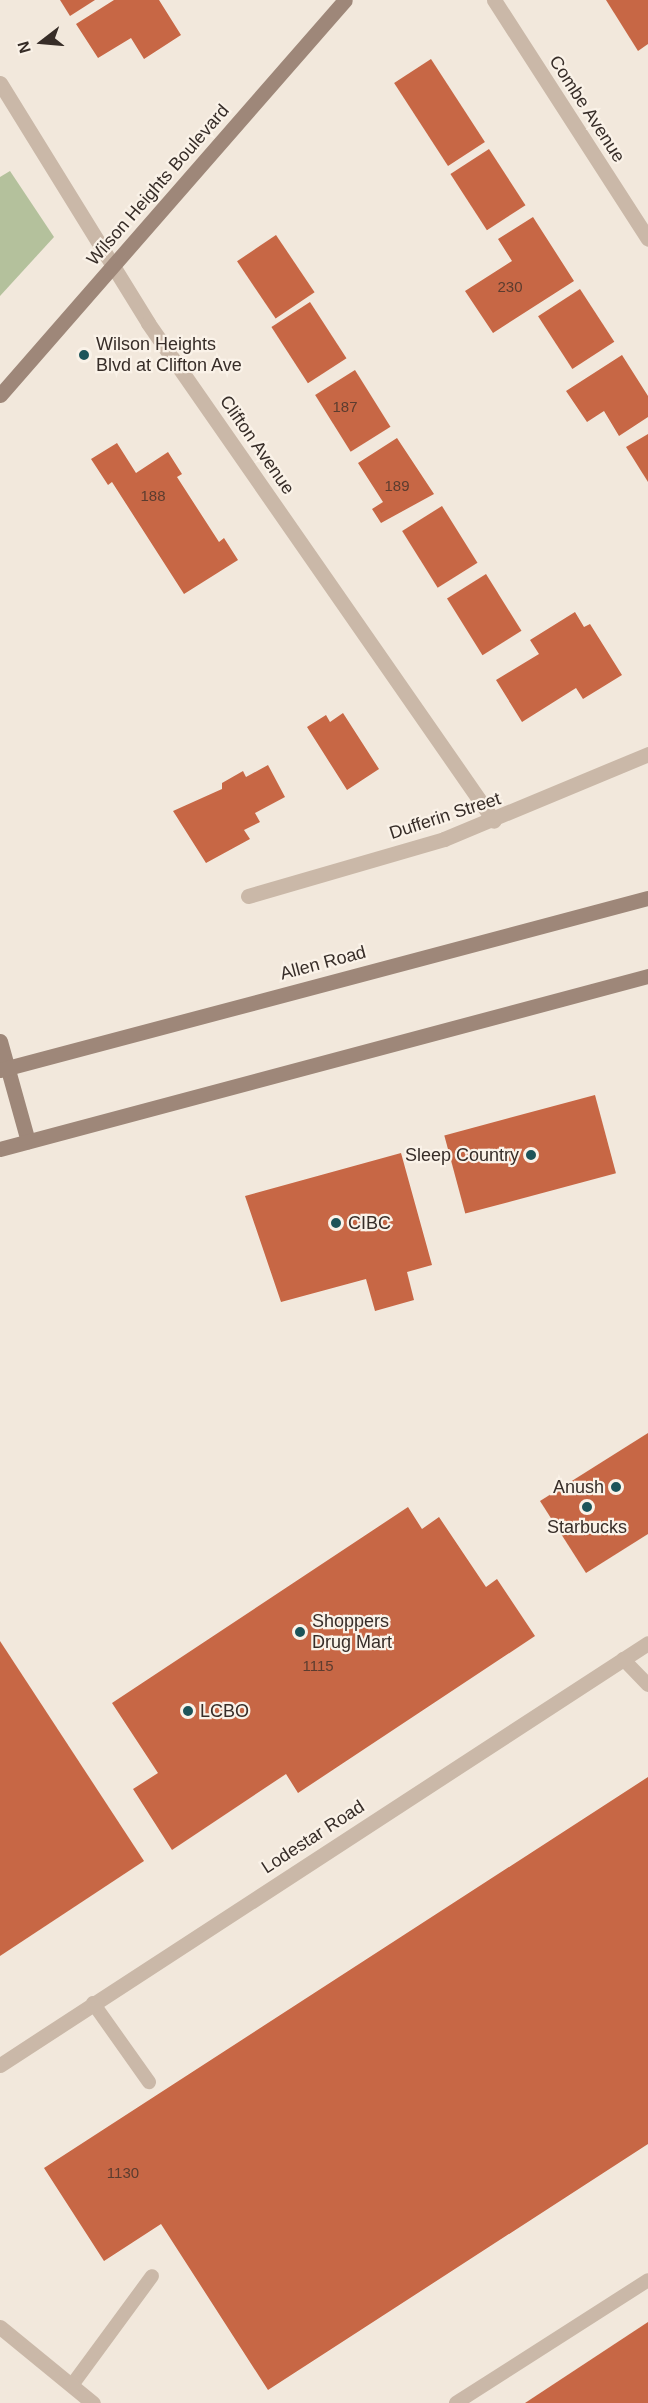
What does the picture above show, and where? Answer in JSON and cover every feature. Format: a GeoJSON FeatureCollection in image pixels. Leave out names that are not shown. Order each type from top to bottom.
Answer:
{"type":"FeatureCollection","features":[{"type":"Feature","properties":{"kind":"main road","name":"Wilson Heights Boulevard"},"geometry":{"type":"LineString","coordinates":[[0,395],[345,0]]}},
{"type":"Feature","properties":{"kind":"main road","name":"Allen Road"},"geometry":{"type":"LineString","coordinates":[[4,1069],[648,898]]}},
{"type":"Feature","properties":{"kind":"main road"},"geometry":{"type":"LineString","coordinates":[[0,1149],[648,976]]}},
{"type":"Feature","properties":{"kind":"main road"},"geometry":{"type":"LineString","coordinates":[[0,1041],[4,1069],[28,1141]]}},
{"type":"Feature","properties":{"kind":"street","name":"Combe Avenue"},"geometry":{"type":"LineString","coordinates":[[494,0],[648,238]]}},
{"type":"Feature","properties":{"kind":"street","name":"Clifton Avenue"},"geometry":{"type":"LineString","coordinates":[[0,83],[113,266],[494,821]]}},
{"type":"Feature","properties":{"kind":"street","name":"Dufferin Street"},"geometry":{"type":"LineString","coordinates":[[248,896],[494,821],[648,754]]}},
{"type":"Feature","properties":{"kind":"street","name":"Lodestar Road"},"geometry":{"type":"LineString","coordinates":[[0,2065],[93,2002],[648,1643]]}},
{"type":"Feature","properties":{"kind":"street"},"geometry":{"type":"LineString","coordinates":[[0,2327],[93,2403]]}},
{"type":"Feature","properties":{"kind":"lane"},"geometry":{"type":"LineString","coordinates":[[623,1659],[648,1685]]}},
{"type":"Feature","properties":{"kind":"lane"},"geometry":{"type":"LineString","coordinates":[[93,2002],[149,2082]]}},
{"type":"Feature","properties":{"kind":"lane"},"geometry":{"type":"LineString","coordinates":[[72,2385],[152,2276]]}},
{"type":"Feature","properties":{"kind":"lane"},"geometry":{"type":"LineString","coordinates":[[456,2403],[648,2280]]}},
{"type":"Feature","properties":{"kind":"green space"},"geometry":{"type":"Polygon","coordinates":[[[10,171],[54,237],[0,296],[0,177],[10,171]]]}},
{"type":"Feature","properties":{"kind":"building"},"geometry":{"type":"Polygon","coordinates":[[[60,0],[95,0],[70,16],[60,0]]]}},
{"type":"Feature","properties":{"kind":"building"},"geometry":{"type":"Polygon","coordinates":[[[114,0],[159,0],[181,35],[144,59],[131,38],[98,58],[76,24],[114,0]]]}},
{"type":"Feature","properties":{"kind":"building"},"geometry":{"type":"Polygon","coordinates":[[[606,0],[648,0],[648,44],[638,51],[606,0]]]}},
{"type":"Feature","properties":{"kind":"building"},"geometry":{"type":"Polygon","coordinates":[[[431,59],[485,142],[448,166],[394,83],[431,59]]]}},
{"type":"Feature","properties":{"kind":"building"},"geometry":{"type":"Polygon","coordinates":[[[489,149],[525,205],[487,230],[450,174],[489,149]]]}},
{"type":"Feature","properties":{"kind":"building"},"geometry":{"type":"Polygon","coordinates":[[[533,217],[574,281],[493,333],[465,291],[512,261],[498,239],[533,217]]]}},
{"type":"Feature","properties":{"kind":"building"},"geometry":{"type":"Polygon","coordinates":[[[276,235],[315,292],[276,318],[237,261],[276,235]]]}},
{"type":"Feature","properties":{"kind":"building"},"geometry":{"type":"Polygon","coordinates":[[[580,289],[614,342],[572,369],[538,316],[580,289]]]}},
{"type":"Feature","properties":{"kind":"building"},"geometry":{"type":"Polygon","coordinates":[[[310,302],[346,358],[308,383],[271,327],[310,302]]]}},
{"type":"Feature","properties":{"kind":"building"},"geometry":{"type":"Polygon","coordinates":[[[622,355],[648,396],[648,417],[619,436],[604,411],[587,422],[566,391],[622,355]]]}},
{"type":"Feature","properties":{"kind":"building"},"geometry":{"type":"Polygon","coordinates":[[[355,370],[391,427],[351,452],[315,395],[355,370]]]}},
{"type":"Feature","properties":{"kind":"building"},"geometry":{"type":"Polygon","coordinates":[[[648,434],[648,482],[626,447],[648,434]]]}},
{"type":"Feature","properties":{"kind":"building"},"geometry":{"type":"Polygon","coordinates":[[[397,438],[434,494],[381,523],[372,509],[383,502],[358,463],[397,438]]]}},
{"type":"Feature","properties":{"kind":"building"},"geometry":{"type":"Polygon","coordinates":[[[117,443],[136,473],[168,452],[182,474],[177,477],[219,542],[224,538],[238,560],[184,594],[112,482],[108,485],[91,459],[117,443]]]}},
{"type":"Feature","properties":{"kind":"building"},"geometry":{"type":"Polygon","coordinates":[[[442,506],[478,563],[438,588],[402,531],[442,506]]]}},
{"type":"Feature","properties":{"kind":"building"},"geometry":{"type":"Polygon","coordinates":[[[486,574],[522,631],[482,655],[447,598],[486,574]]]}},
{"type":"Feature","properties":{"kind":"building"},"geometry":{"type":"Polygon","coordinates":[[[575,612],[584,627],[590,624],[622,675],[583,699],[576,688],[522,722],[496,680],[539,654],[530,640],[575,612]]]}},
{"type":"Feature","properties":{"kind":"building"},"geometry":{"type":"Polygon","coordinates":[[[343,713],[379,769],[347,790],[307,727],[326,715],[330,722],[343,713]]]}},
{"type":"Feature","properties":{"kind":"building"},"geometry":{"type":"Polygon","coordinates":[[[268,765],[285,797],[255,813],[260,822],[244,830],[250,839],[206,863],[173,811],[222,789],[222,783],[243,771],[246,777],[268,765]]]}},
{"type":"Feature","properties":{"kind":"building","name":"Sleep Country"},"geometry":{"type":"Polygon","coordinates":[[[595,1095],[616,1173],[465,1214],[444,1135],[595,1095]]]}},
{"type":"Feature","properties":{"kind":"building","name":"CIBC"},"geometry":{"type":"Polygon","coordinates":[[[401,1153],[432,1265],[407,1272],[414,1300],[375,1311],[366,1279],[281,1302],[245,1196],[401,1153]]]}},
{"type":"Feature","properties":{"kind":"building"},"geometry":{"type":"Polygon","coordinates":[[[648,1433],[648,1534],[586,1573],[540,1501],[648,1433]]]}},
{"type":"Feature","properties":{"kind":"building"},"geometry":{"type":"Polygon","coordinates":[[[408,1507],[422,1529],[439,1517],[486,1587],[497,1579],[535,1636],[298,1793],[286,1774],[172,1850],[133,1789],[158,1773],[112,1703],[408,1507]]]}},
{"type":"Feature","properties":{"kind":"building"},"geometry":{"type":"Polygon","coordinates":[[[0,1641],[144,1861],[0,1956],[0,1641]]]}},
{"type":"Feature","properties":{"kind":"building"},"geometry":{"type":"Polygon","coordinates":[[[648,1777],[648,2144],[268,2390],[161,2224],[104,2261],[44,2168],[648,1777]]]}},
{"type":"Feature","properties":{"kind":"building"},"geometry":{"type":"Polygon","coordinates":[[[648,2322],[648,2403],[525,2403],[648,2322]]]}},
{"type":"Feature","properties":{"kind":"place","name":"Wilson Heights Blvd at Clifton Ave"},"geometry":{"type":"Point","coordinates":[84,355]}},
{"type":"Feature","properties":{"kind":"place","name":"Sleep Country"},"geometry":{"type":"Point","coordinates":[531,1155]}},
{"type":"Feature","properties":{"kind":"place","name":"CIBC"},"geometry":{"type":"Point","coordinates":[336,1223]}},
{"type":"Feature","properties":{"kind":"place","name":"Anush"},"geometry":{"type":"Point","coordinates":[616,1487]}},
{"type":"Feature","properties":{"kind":"place","name":"Starbucks"},"geometry":{"type":"Point","coordinates":[587,1507]}},
{"type":"Feature","properties":{"kind":"place","name":"Shoppers Drug Mart"},"geometry":{"type":"Point","coordinates":[300,1632]}},
{"type":"Feature","properties":{"kind":"place","name":"LCBO"},"geometry":{"type":"Point","coordinates":[188,1711]}}]}
